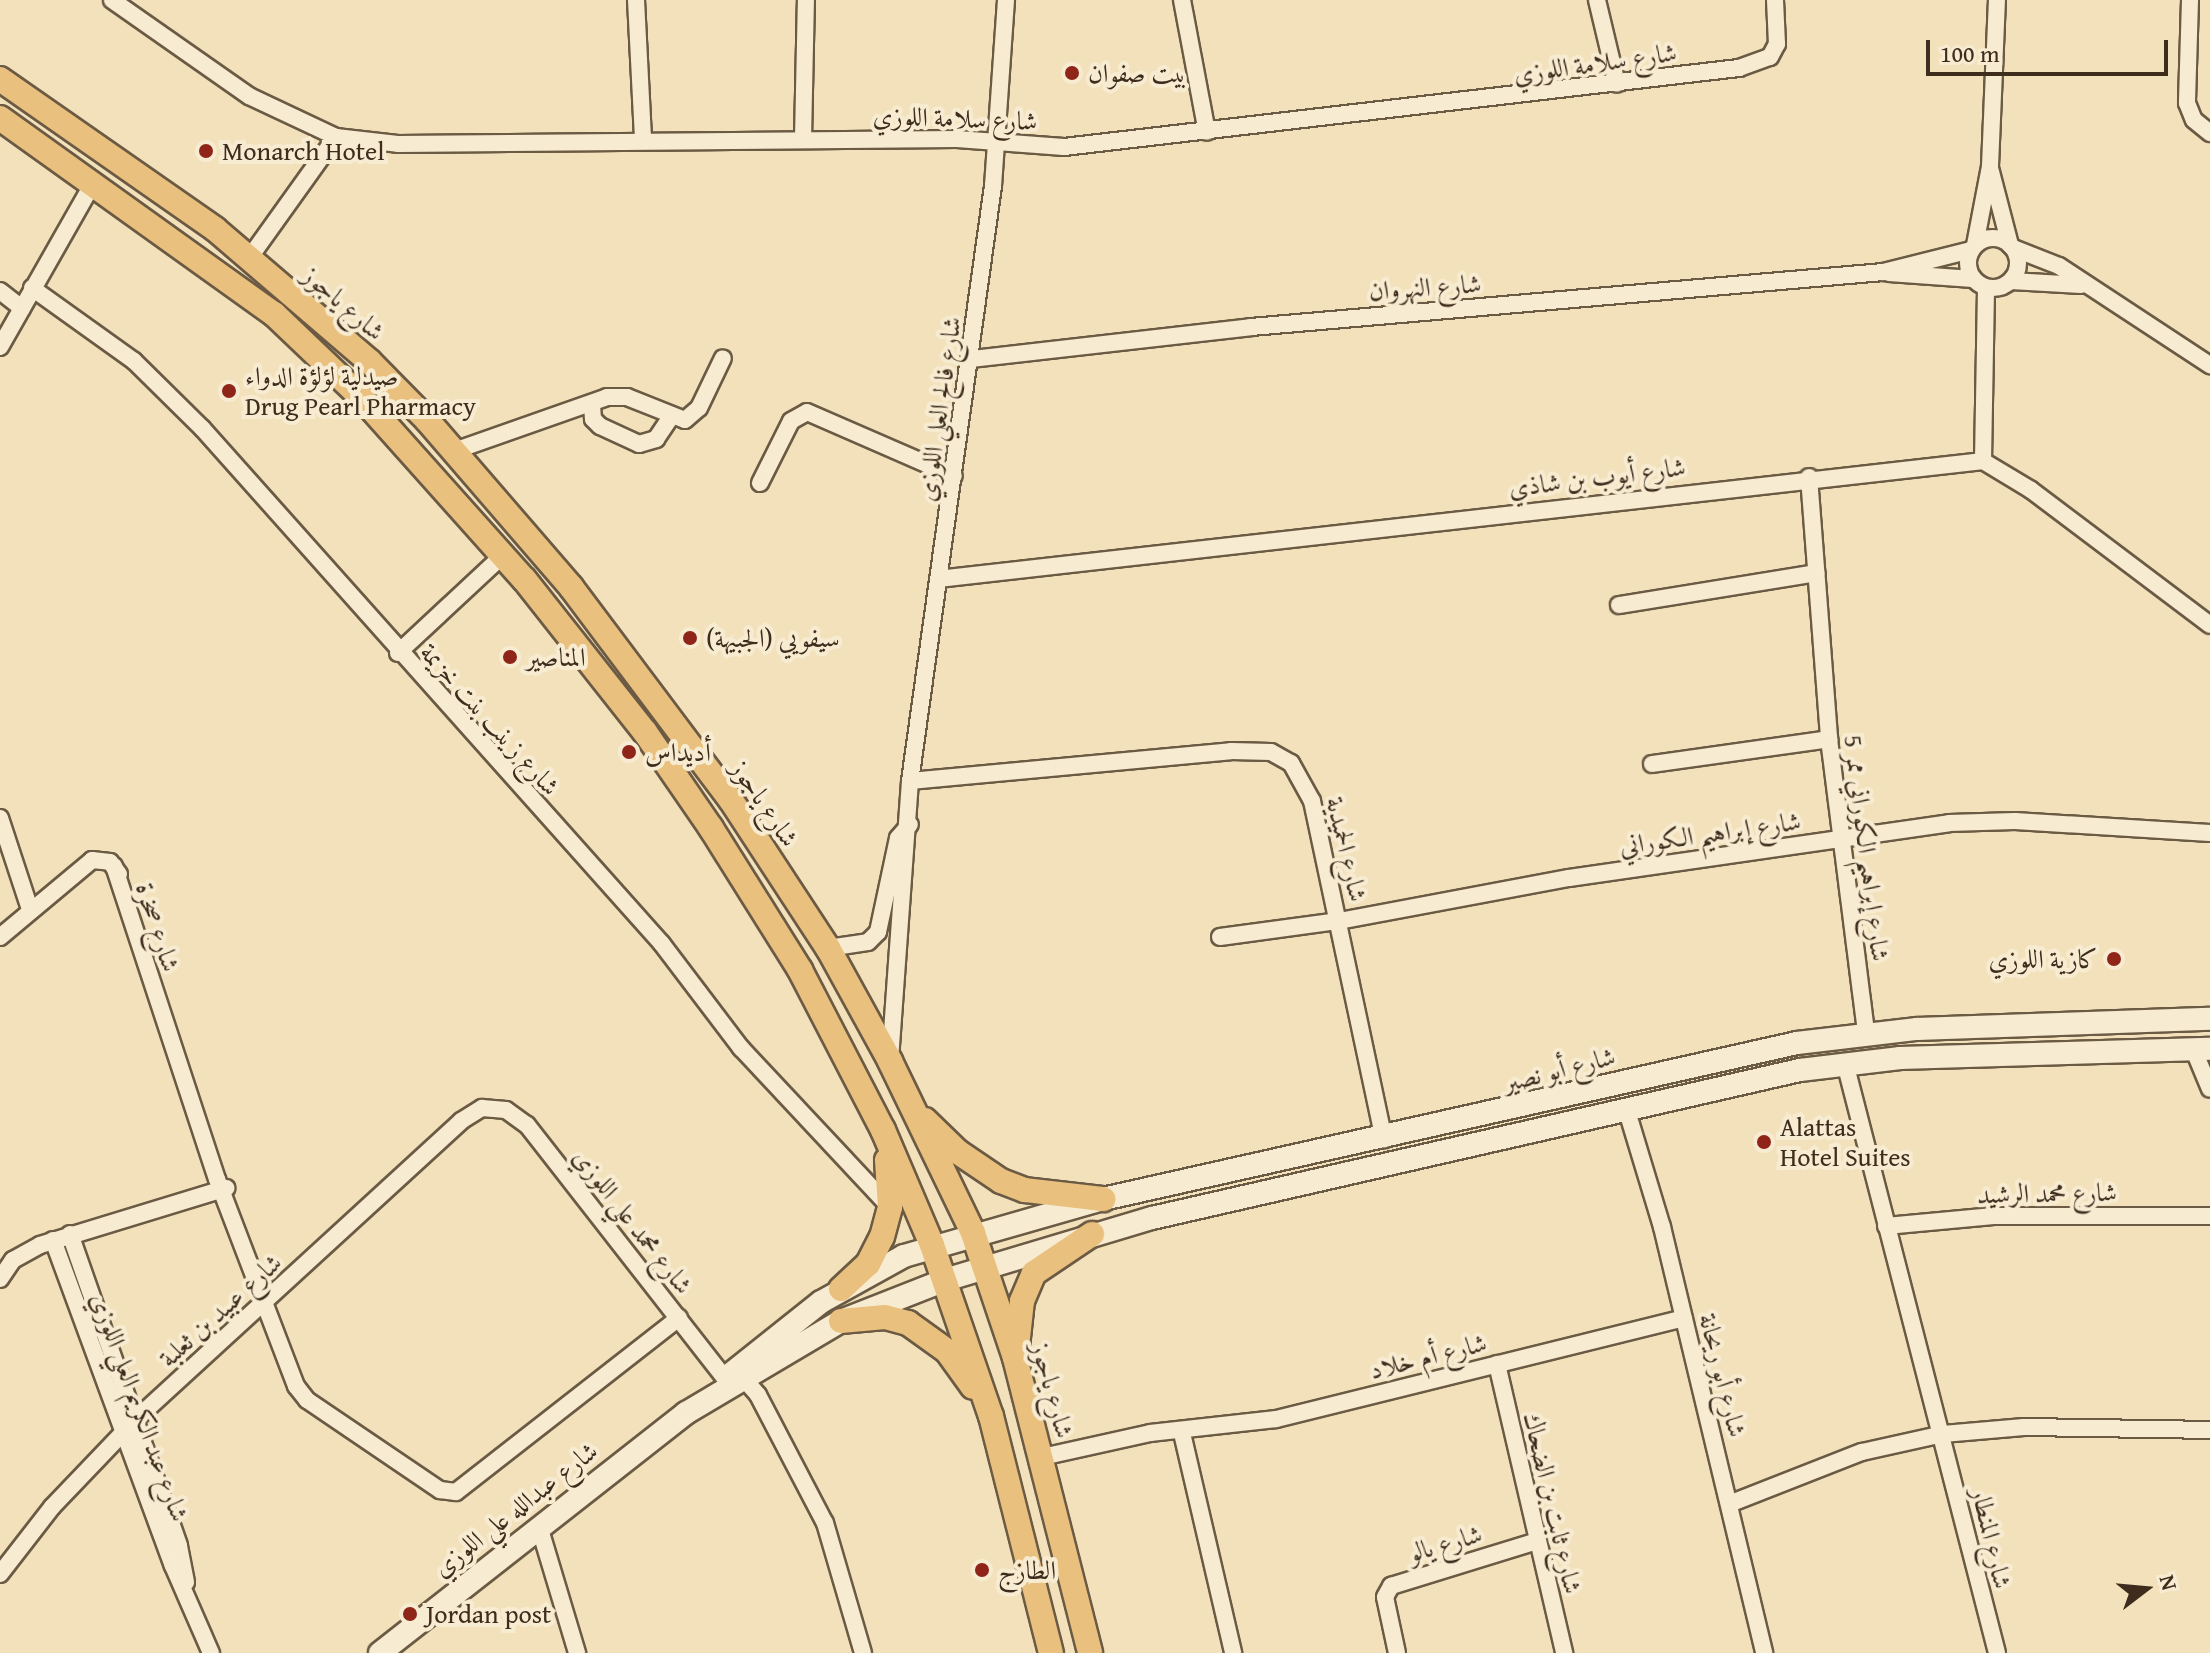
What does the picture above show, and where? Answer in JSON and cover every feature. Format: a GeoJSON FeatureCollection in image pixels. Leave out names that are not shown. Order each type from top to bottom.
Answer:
{"type":"FeatureCollection","features":[{"type":"Feature","properties":{"kind":"main road","name":"شارع ياجوز"},"geometry":{"type":"LineString","coordinates":[[0,79],[250,257],[369,361],[454,451],[571,587],[667,712],[828,948],[890,1061],[973,1233],[1015,1358],[1090,1653]]}},
{"type":"Feature","properties":{"kind":"main road","name":"شارع ياجوز"},"geometry":{"type":"LineString","coordinates":[[0,118],[274,314],[361,397],[503,555],[645,732],[711,828],[800,970],[883,1130],[932,1245],[991,1416],[1051,1653]]}},
{"type":"Feature","properties":{"kind":"main road","name":"شارع أبو نصير"},"geometry":{"type":"LineString","coordinates":[[932,1245],[1103,1199],[1384,1139],[1719,1060],[1866,1033],[2210,1019]]}},
{"type":"Feature","properties":{"kind":"main road"},"geometry":{"type":"LineString","coordinates":[[945,1280],[1092,1234],[1845,1063],[2201,1049]]}},
{"type":"Feature","properties":{"kind":"main road"},"geometry":{"type":"LineString","coordinates":[[910,1105],[991,1176],[1025,1190],[1103,1199]]}},
{"type":"Feature","properties":{"kind":"main road"},"geometry":{"type":"LineString","coordinates":[[841,1289],[868,1264],[890,1207],[883,1130]]}},
{"type":"Feature","properties":{"kind":"main road"},"geometry":{"type":"LineString","coordinates":[[1015,1358],[1022,1301],[1034,1273],[1092,1234]]}},
{"type":"Feature","properties":{"kind":"main road","name":"شارع عبدالله علي اللوزي"},"geometry":{"type":"LineString","coordinates":[[380,1653],[402,1645],[539,1526],[735,1379],[841,1289],[932,1245]]}},
{"type":"Feature","properties":{"kind":"main road","name":"شارع عبدالله علي اللوزي"},"geometry":{"type":"LineString","coordinates":[[735,1379],[841,1321],[945,1280]]}},
{"type":"Feature","properties":{"kind":"main road"},"geometry":{"type":"LineString","coordinates":[[841,1321],[885,1317],[931,1336],[991,1416]]}},
{"type":"Feature","properties":{"kind":"street","name":"شارع سلامة اللوزي"},"geometry":{"type":"LineString","coordinates":[[112,0],[249,96],[336,137],[398,144],[803,139],[997,140],[1064,147],[1739,68],[1770,57],[1777,44],[1775,0]]}},
{"type":"Feature","properties":{"kind":"street"},"geometry":{"type":"LineString","coordinates":[[636,0],[643,140]]}},
{"type":"Feature","properties":{"kind":"street"},"geometry":{"type":"LineString","coordinates":[[803,139],[806,0]]}},
{"type":"Feature","properties":{"kind":"street","name":"شارع فالح العلي اللوزي"},"geometry":{"type":"LineString","coordinates":[[890,1061],[910,824],[910,781],[972,359],[997,140],[1006,0]]}},
{"type":"Feature","properties":{"kind":"street"},"geometry":{"type":"LineString","coordinates":[[1182,0],[1207,132]]}},
{"type":"Feature","properties":{"kind":"street"},"geometry":{"type":"LineString","coordinates":[[1597,0],[1617,84]]}},
{"type":"Feature","properties":{"kind":"street"},"geometry":{"type":"LineString","coordinates":[[1997,0],[1990,166],[1967,265],[1980,284],[1983,461],[2095,536],[2210,625]]}},
{"type":"Feature","properties":{"kind":"street"},"geometry":{"type":"LineString","coordinates":[[2190,0],[2187,103],[2194,120],[2210,133]]}},
{"type":"Feature","properties":{"kind":"street"},"geometry":{"type":"LineString","coordinates":[[250,257],[336,137]]}},
{"type":"Feature","properties":{"kind":"street"},"geometry":{"type":"LineString","coordinates":[[1990,166],[2018,268],[2011,281]]}},
{"type":"Feature","properties":{"kind":"street"},"geometry":{"type":"LineString","coordinates":[[0,347],[92,185]]}},
{"type":"Feature","properties":{"kind":"street"},"geometry":{"type":"LineString","coordinates":[[1973,247],[1989,238],[2040,257],[2095,288],[2210,365]]}},
{"type":"Feature","properties":{"kind":"street","name":"شارع النهروان"},"geometry":{"type":"LineString","coordinates":[[972,359],[1267,325],[1883,272],[1973,247]]}},
{"type":"Feature","properties":{"kind":"street","name":"شارع النهروان"},"geometry":{"type":"LineString","coordinates":[[1883,272],[1980,284]]}},
{"type":"Feature","properties":{"kind":"street"},"geometry":{"type":"LineString","coordinates":[[1980,284],[2042,279],[2095,288]]}},
{"type":"Feature","properties":{"kind":"street","name":"شارع زينب بنت خزيمة"},"geometry":{"type":"LineString","coordinates":[[32,288],[134,361],[169,393],[398,653],[662,944],[741,1048],[890,1207]]}},
{"type":"Feature","properties":{"kind":"street"},"geometry":{"type":"LineString","coordinates":[[0,291],[22,308]]}},
{"type":"Feature","properties":{"kind":"street"},"geometry":{"type":"LineString","coordinates":[[454,451],[568,409],[592,405],[599,399],[627,397],[670,418],[692,417],[723,358]]}},
{"type":"Feature","properties":{"kind":"street"},"geometry":{"type":"LineString","coordinates":[[592,405],[593,419],[600,426],[639,444],[656,439],[670,418]]}},
{"type":"Feature","properties":{"kind":"street"},"geometry":{"type":"LineString","coordinates":[[760,483],[791,421],[807,412],[954,476]]}},
{"type":"Feature","properties":{"kind":"street","name":"شارع أيوب بن شاذي"},"geometry":{"type":"LineString","coordinates":[[938,579],[1809,477],[1983,461]]}},
{"type":"Feature","properties":{"kind":"street","name":"شارع إبراهيم الكوراني ممر 5"},"geometry":{"type":"LineString","coordinates":[[1809,477],[1829,739],[1866,1033]]}},
{"type":"Feature","properties":{"kind":"street"},"geometry":{"type":"LineString","coordinates":[[398,653],[503,555]]}},
{"type":"Feature","properties":{"kind":"street"},"geometry":{"type":"LineString","coordinates":[[1619,605],[1816,573]]}},
{"type":"Feature","properties":{"kind":"street"},"geometry":{"type":"LineString","coordinates":[[1652,764],[1829,739]]}},
{"type":"Feature","properties":{"kind":"street","name":"شارع الحميدية"},"geometry":{"type":"LineString","coordinates":[[910,781],[1164,755],[1271,752],[1291,763],[1308,786],[1384,1139]]}},
{"type":"Feature","properties":{"kind":"street"},"geometry":{"type":"LineString","coordinates":[[0,818],[30,909],[0,937]]}},
{"type":"Feature","properties":{"kind":"street","name":"شارع إبراهيم الكوراني"},"geometry":{"type":"LineString","coordinates":[[1220,937],[1339,921],[1569,878],[1973,821],[2210,833]]}},
{"type":"Feature","properties":{"kind":"street","name":"شارع فالح العلي اللوزي"},"geometry":{"type":"LineString","coordinates":[[828,948],[868,942],[878,932],[898,838],[910,824]]}},
{"type":"Feature","properties":{"kind":"street","name":"شارع صخرة"},"geometry":{"type":"LineString","coordinates":[[30,909],[92,860],[114,866],[225,1194],[301,1394],[366,1444],[448,1493],[469,1487],[679,1318]]}},
{"type":"Feature","properties":{"kind":"street"},"geometry":{"type":"LineString","coordinates":[[2201,1049],[2210,1089]]}},
{"type":"Feature","properties":{"kind":"street"},"geometry":{"type":"LineString","coordinates":[[1845,1063],[1943,1434]]}},
{"type":"Feature","properties":{"kind":"street","name":"شارع عبيد بن ثعلبة"},"geometry":{"type":"LineString","coordinates":[[0,1574],[52,1507],[129,1426],[266,1304],[461,1121],[493,1107]]}},
{"type":"Feature","properties":{"kind":"street","name":"شارع محمد علي اللوزي"},"geometry":{"type":"LineString","coordinates":[[493,1107],[527,1125],[679,1318],[735,1379],[758,1395],[825,1523],[863,1653]]}},
{"type":"Feature","properties":{"kind":"street","name":"شارع أبو ريحانة"},"geometry":{"type":"LineString","coordinates":[[1627,1111],[1684,1318],[1764,1653]]}},
{"type":"Feature","properties":{"kind":"street"},"geometry":{"type":"LineString","coordinates":[[0,1279],[6,1258],[53,1240],[225,1194]]}},
{"type":"Feature","properties":{"kind":"street","name":"شارع محمد الرشيد"},"geometry":{"type":"LineString","coordinates":[[1886,1226],[1994,1216],[2210,1216]]}},
{"type":"Feature","properties":{"kind":"street","name":"شارع عبد الكريم العلي اللوزي"},"geometry":{"type":"LineString","coordinates":[[70,1234],[129,1426]]}},
{"type":"Feature","properties":{"kind":"street","name":"شارع عبد الكريم العلي اللوزي"},"geometry":{"type":"LineString","coordinates":[[53,1240],[184,1561],[187,1587],[211,1653]]}},
{"type":"Feature","properties":{"kind":"street","name":"شارع أم خلاد"},"geometry":{"type":"LineString","coordinates":[[1042,1457],[1150,1433],[1182,1433],[1276,1419],[1684,1318]]}},
{"type":"Feature","properties":{"kind":"street","name":"شارع ثابت بن الضحاك"},"geometry":{"type":"LineString","coordinates":[[1497,1364],[1534,1542],[1564,1653]]}},
{"type":"Feature","properties":{"kind":"street"},"geometry":{"type":"LineString","coordinates":[[1729,1504],[1862,1452],[1943,1434],[2024,1427],[2210,1430]]}},
{"type":"Feature","properties":{"kind":"street"},"geometry":{"type":"LineString","coordinates":[[1182,1433],[1233,1653]]}},
{"type":"Feature","properties":{"kind":"street","name":"شارع المنطار"},"geometry":{"type":"LineString","coordinates":[[1943,1434],[1997,1653]]}},
{"type":"Feature","properties":{"kind":"street"},"geometry":{"type":"LineString","coordinates":[[539,1526],[577,1653]]}},
{"type":"Feature","properties":{"kind":"street","name":"شارع يالو"},"geometry":{"type":"LineString","coordinates":[[1397,1653],[1385,1597],[1391,1586],[1534,1542]]}},
{"type":"Feature","properties":{"kind":"place","name":"بيت صفوان"},"geometry":{"type":"Point","coordinates":[1072,73]}},
{"type":"Feature","properties":{"kind":"place","name":"Monarch Hotel"},"geometry":{"type":"Point","coordinates":[206,151]}},
{"type":"Feature","properties":{"kind":"place","name":"صيدلية لؤلؤة الدواء Drug Pearl Pharmacy"},"geometry":{"type":"Point","coordinates":[229,391]}},
{"type":"Feature","properties":{"kind":"place","name":"سيفويي (الجبيهة)"},"geometry":{"type":"Point","coordinates":[690,638]}},
{"type":"Feature","properties":{"kind":"place","name":"المناصير"},"geometry":{"type":"Point","coordinates":[510,657]}},
{"type":"Feature","properties":{"kind":"place","name":"أديداس"},"geometry":{"type":"Point","coordinates":[629,752]}},
{"type":"Feature","properties":{"kind":"place","name":"كازية اللوزي"},"geometry":{"type":"Point","coordinates":[2114,959]}},
{"type":"Feature","properties":{"kind":"place","name":"Alattas Hotel Suites"},"geometry":{"type":"Point","coordinates":[1764,1142]}},
{"type":"Feature","properties":{"kind":"place","name":"الطازج"},"geometry":{"type":"Point","coordinates":[982,1570]}},
{"type":"Feature","properties":{"kind":"place","name":"Jordan post"},"geometry":{"type":"Point","coordinates":[410,1614]}}]}
